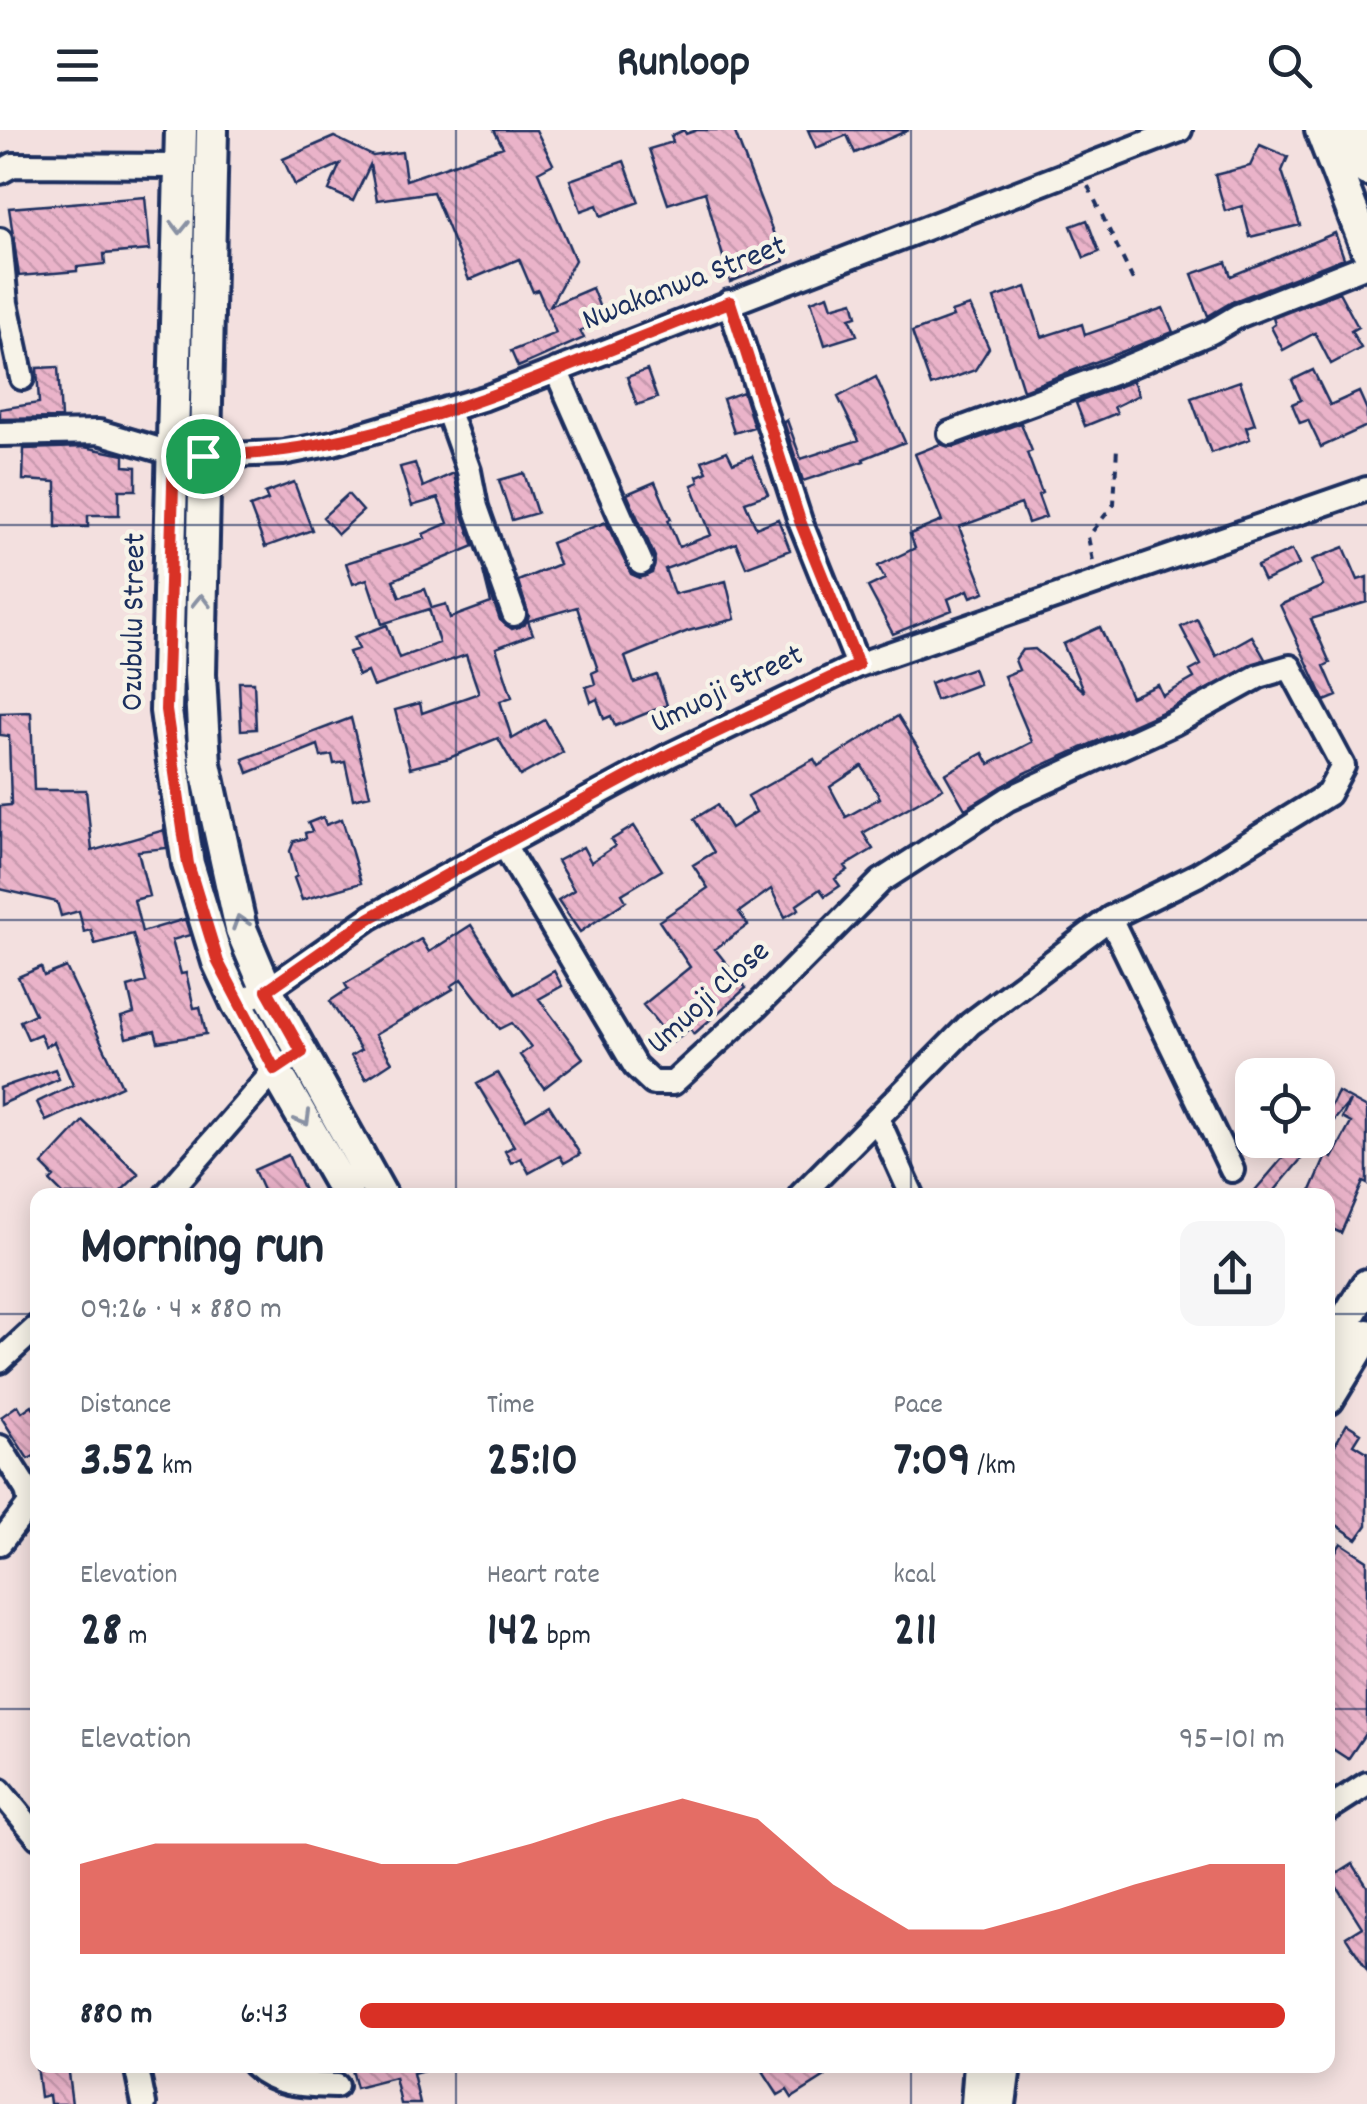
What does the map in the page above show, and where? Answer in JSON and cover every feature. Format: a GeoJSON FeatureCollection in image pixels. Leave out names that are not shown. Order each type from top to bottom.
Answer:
{"type":"FeatureCollection","features":[{"type":"Feature","properties":{"kind":"main road","name":"Ozubulu Street"},"geometry":{"type":"LineString","coordinates":[[182,130],[189,455],[205,764],[241,929],[267,990],[377,1188]]}},
{"type":"Feature","properties":{"kind":"main road","name":"Ozubulu Street"},"geometry":{"type":"LineString","coordinates":[[212,130],[166,710],[188,864],[202,919],[237,1003],[343,1188]]}},
{"type":"Feature","properties":{"kind":"main road"},"geometry":{"type":"LineString","coordinates":[[1321,130],[1367,249]]}},
{"type":"Feature","properties":{"kind":"main road"},"geometry":{"type":"LineString","coordinates":[[1352,130],[1367,170]]}},
{"type":"Feature","properties":{"kind":"main road"},"geometry":{"type":"LineString","coordinates":[[1335,1337],[1367,1284]]}},
{"type":"Feature","properties":{"kind":"main road"},"geometry":{"type":"LineString","coordinates":[[1335,1388],[1367,1335]]}},
{"type":"Feature","properties":{"kind":"main road"},"geometry":{"type":"LineString","coordinates":[[977,2104],[979,2073]]}},
{"type":"Feature","properties":{"kind":"main road"},"geometry":{"type":"LineString","coordinates":[[1000,2104],[1004,2073]]}},
{"type":"Feature","properties":{"kind":"street","name":"Nwakanwa Street"},"geometry":{"type":"LineString","coordinates":[[0,434],[99,432],[189,455],[282,453],[316,446],[446,409],[556,370],[1180,130]]}},
{"type":"Feature","properties":{"kind":"street"},"geometry":{"type":"LineString","coordinates":[[3,170],[181,166]]}},
{"type":"Feature","properties":{"kind":"street"},"geometry":{"type":"LineString","coordinates":[[0,240],[6,303],[22,378]]}},
{"type":"Feature","properties":{"kind":"street"},"geometry":{"type":"LineString","coordinates":[[950,433],[1113,373],[1238,316],[1367,265]]}},
{"type":"Feature","properties":{"kind":"street"},"geometry":{"type":"LineString","coordinates":[[730,302],[800,521],[858,665]]}},
{"type":"Feature","properties":{"kind":"street"},"geometry":{"type":"LineString","coordinates":[[556,370],[641,562]]}},
{"type":"Feature","properties":{"kind":"street"},"geometry":{"type":"LineString","coordinates":[[446,409],[470,471],[476,507],[514,614]]}},
{"type":"Feature","properties":{"kind":"street","name":"Umuoji Street"},"geometry":{"type":"LineString","coordinates":[[237,1003],[267,990],[370,918],[670,754],[858,665],[1367,489]]}},
{"type":"Feature","properties":{"kind":"street","name":"Umuoji Close"},"geometry":{"type":"LineString","coordinates":[[504,845],[634,1066],[644,1078],[663,1085],[673,1083],[881,882],[1008,799],[1174,723],[1259,676],[1290,667],[1343,766],[1328,794],[1197,875],[1110,918]]}},
{"type":"Feature","properties":{"kind":"street"},"geometry":{"type":"LineString","coordinates":[[809,1188],[970,1024],[1110,918],[1232,1170]]}},
{"type":"Feature","properties":{"kind":"street"},"geometry":{"type":"LineString","coordinates":[[172,1188],[275,1070],[302,1052]]}},
{"type":"Feature","properties":{"kind":"street"},"geometry":{"type":"LineString","coordinates":[[878,1120],[909,1188]]}},
{"type":"Feature","properties":{"kind":"street"},"geometry":{"type":"LineString","coordinates":[[0,1361],[30,1333]]}},
{"type":"Feature","properties":{"kind":"street"},"geometry":{"type":"LineString","coordinates":[[0,1447],[27,1490],[30,1504],[0,1543]]}},
{"type":"Feature","properties":{"kind":"street"},"geometry":{"type":"LineString","coordinates":[[1335,1805],[1367,1784]]}},
{"type":"Feature","properties":{"kind":"street"},"geometry":{"type":"LineString","coordinates":[[0,1791],[30,1827]]}},
{"type":"Feature","properties":{"kind":"street"},"geometry":{"type":"LineString","coordinates":[[138,2073],[144,2104]]}},
{"type":"Feature","properties":{"kind":"street"},"geometry":{"type":"LineString","coordinates":[[264,2073],[296,2084],[336,2086]]}},
{"type":"Feature","properties":{"kind":"path"},"geometry":{"type":"LineString","coordinates":[[1080,168],[1135,284]]}},
{"type":"Feature","properties":{"kind":"path"},"geometry":{"type":"LineString","coordinates":[[1098,580],[1088,537],[1114,504],[1117,447]]}},
{"type":"Feature","properties":{"kind":"building"},"geometry":{"type":"Polygon","coordinates":[[[494,130],[536,130],[553,164],[538,172],[575,260],[550,306],[592,288],[605,321],[580,331],[584,338],[518,367],[511,351],[556,333],[538,290],[533,292],[519,259],[469,280],[433,192],[377,200],[370,165],[353,201],[329,190],[340,164],[295,185],[283,159],[334,137],[373,156],[402,152],[406,180],[503,147],[494,130]]]}},
{"type":"Feature","properties":{"kind":"building"},"geometry":{"type":"Polygon","coordinates":[[[684,130],[686,134],[697,130],[734,130],[784,261],[730,282],[705,192],[668,204],[649,149],[673,142],[671,136],[684,130]]]}},
{"type":"Feature","properties":{"kind":"building"},"geometry":{"type":"Polygon","coordinates":[[[808,130],[909,130],[855,153],[847,135],[816,148],[808,130]]]}},
{"type":"Feature","properties":{"kind":"building"},"geometry":{"type":"Polygon","coordinates":[[[1260,145],[1288,157],[1282,171],[1300,225],[1250,237],[1242,206],[1225,211],[1215,175],[1250,166],[1260,145]]]}},
{"type":"Feature","properties":{"kind":"building"},"geometry":{"type":"Polygon","coordinates":[[[624,161],[639,202],[601,216],[597,205],[581,211],[570,180],[624,161]]]}},
{"type":"Feature","properties":{"kind":"building"},"geometry":{"type":"Polygon","coordinates":[[[145,197],[150,250],[104,254],[105,264],[77,267],[77,271],[19,276],[9,208],[145,197]]]}},
{"type":"Feature","properties":{"kind":"building"},"geometry":{"type":"Polygon","coordinates":[[[1087,220],[1099,252],[1084,258],[1071,226],[1087,220]]]}},
{"type":"Feature","properties":{"kind":"building"},"geometry":{"type":"Polygon","coordinates":[[[1335,233],[1344,258],[1232,302],[1208,316],[1192,274],[1226,262],[1231,276],[1335,233]]]}},
{"type":"Feature","properties":{"kind":"building"},"geometry":{"type":"Polygon","coordinates":[[[1026,287],[1042,337],[1082,324],[1085,335],[1163,308],[1173,332],[1023,390],[994,298],[1026,287]]]}},
{"type":"Feature","properties":{"kind":"building"},"geometry":{"type":"Polygon","coordinates":[[[1339,292],[1358,327],[1351,331],[1361,348],[1331,364],[1315,333],[1283,350],[1271,327],[1275,324],[1273,318],[1339,292]]]}},
{"type":"Feature","properties":{"kind":"building"},"geometry":{"type":"Polygon","coordinates":[[[828,295],[832,307],[853,301],[857,316],[850,318],[857,335],[825,345],[811,301],[828,295]]]}},
{"type":"Feature","properties":{"kind":"building"},"geometry":{"type":"Polygon","coordinates":[[[970,306],[989,348],[975,370],[931,386],[912,332],[953,317],[951,312],[970,306]]]}},
{"type":"Feature","properties":{"kind":"building"},"geometry":{"type":"Polygon","coordinates":[[[58,367],[61,418],[0,419],[0,409],[39,403],[37,368],[58,367]]]}},
{"type":"Feature","properties":{"kind":"building"},"geometry":{"type":"Polygon","coordinates":[[[647,370],[657,398],[637,405],[627,377],[647,370]]]}},
{"type":"Feature","properties":{"kind":"building"},"geometry":{"type":"Polygon","coordinates":[[[1313,370],[1330,405],[1359,392],[1367,410],[1367,426],[1321,447],[1308,420],[1300,423],[1292,404],[1301,400],[1292,380],[1313,370]]]}},
{"type":"Feature","properties":{"kind":"building"},"geometry":{"type":"Polygon","coordinates":[[[876,377],[905,442],[864,461],[803,481],[784,422],[787,420],[801,459],[859,440],[838,397],[876,377]]]}},
{"type":"Feature","properties":{"kind":"building"},"geometry":{"type":"Polygon","coordinates":[[[1133,381],[1139,395],[1114,407],[1117,413],[1085,426],[1076,403],[1133,381]]]}},
{"type":"Feature","properties":{"kind":"building"},"geometry":{"type":"Polygon","coordinates":[[[1240,381],[1255,424],[1246,427],[1250,439],[1211,453],[1191,398],[1240,381]]]}},
{"type":"Feature","properties":{"kind":"building"},"geometry":{"type":"Polygon","coordinates":[[[743,392],[754,427],[734,433],[723,399],[743,392]]]}},
{"type":"Feature","properties":{"kind":"building"},"geometry":{"type":"Polygon","coordinates":[[[1021,423],[1032,451],[1027,453],[1046,517],[1028,523],[1021,504],[959,527],[985,592],[971,597],[968,590],[948,599],[952,610],[893,634],[868,587],[885,579],[878,566],[915,548],[910,534],[942,521],[915,454],[940,444],[955,447],[1021,423]]]}},
{"type":"Feature","properties":{"kind":"building"},"geometry":{"type":"Polygon","coordinates":[[[84,447],[124,455],[124,466],[136,467],[136,490],[119,490],[119,515],[88,515],[88,527],[56,527],[56,482],[23,480],[24,449],[84,447]]]}},
{"type":"Feature","properties":{"kind":"building"},"geometry":{"type":"Polygon","coordinates":[[[727,451],[733,463],[752,456],[768,494],[745,502],[756,528],[778,519],[790,550],[746,567],[736,543],[665,569],[674,594],[726,581],[735,619],[688,631],[625,657],[634,683],[657,675],[667,705],[615,726],[611,716],[604,719],[597,699],[591,702],[586,687],[595,684],[592,673],[598,670],[577,607],[528,621],[533,634],[496,648],[512,697],[500,701],[512,739],[545,720],[563,752],[520,776],[498,738],[449,758],[410,768],[395,710],[420,703],[422,713],[479,693],[466,655],[373,687],[367,672],[358,676],[349,652],[359,649],[354,637],[387,625],[399,658],[439,643],[429,609],[382,624],[367,579],[353,584],[346,563],[425,538],[423,534],[448,523],[438,498],[412,506],[400,467],[415,463],[423,487],[454,473],[474,546],[393,580],[400,597],[425,589],[432,608],[446,604],[450,618],[491,603],[483,571],[500,620],[512,629],[525,624],[529,616],[518,581],[559,564],[551,543],[606,522],[631,574],[640,578],[652,573],[655,557],[627,494],[655,482],[679,547],[711,535],[692,485],[699,482],[697,476],[707,472],[702,461],[727,451]]]}},
{"type":"Feature","properties":{"kind":"building"},"geometry":{"type":"Polygon","coordinates":[[[524,473],[537,513],[512,520],[499,480],[524,473]]]}},
{"type":"Feature","properties":{"kind":"building"},"geometry":{"type":"Polygon","coordinates":[[[294,482],[312,530],[265,547],[250,507],[268,500],[265,493],[294,482]]]}},
{"type":"Feature","properties":{"kind":"building"},"geometry":{"type":"Polygon","coordinates":[[[348,494],[363,511],[338,534],[323,517],[348,494]]]}},
{"type":"Feature","properties":{"kind":"building"},"geometry":{"type":"Polygon","coordinates":[[[1344,547],[1358,580],[1367,577],[1367,602],[1311,619],[1330,663],[1324,666],[1337,696],[1325,701],[1280,605],[1323,586],[1312,560],[1344,547]]]}},
{"type":"Feature","properties":{"kind":"building"},"geometry":{"type":"Polygon","coordinates":[[[1292,550],[1299,565],[1264,581],[1257,566],[1292,550]]]}},
{"type":"Feature","properties":{"kind":"building"},"geometry":{"type":"Polygon","coordinates":[[[1197,619],[1216,656],[1252,636],[1265,659],[1167,710],[1025,773],[965,809],[945,774],[983,753],[989,764],[1032,742],[1004,676],[1019,670],[1015,660],[1022,650],[1035,649],[1084,692],[1063,644],[1100,627],[1131,697],[1158,685],[1163,696],[1194,678],[1190,671],[1201,665],[1181,627],[1197,619]]]}},
{"type":"Feature","properties":{"kind":"building"},"geometry":{"type":"Polygon","coordinates":[[[973,668],[979,684],[936,700],[930,683],[973,668]]]}},
{"type":"Feature","properties":{"kind":"building"},"geometry":{"type":"Polygon","coordinates":[[[239,682],[254,682],[256,729],[241,730],[239,682]]]}},
{"type":"Feature","properties":{"kind":"building"},"geometry":{"type":"Polygon","coordinates":[[[31,712],[34,790],[86,790],[92,851],[164,830],[167,848],[138,851],[149,896],[134,900],[142,932],[185,919],[190,935],[172,940],[181,974],[186,973],[194,1008],[200,1007],[206,1034],[158,1042],[155,1031],[126,1038],[121,1017],[134,1013],[128,987],[146,982],[133,934],[95,944],[91,930],[84,932],[79,911],[61,916],[57,902],[0,889],[0,806],[11,805],[9,736],[0,735],[0,713],[31,712]]]}},
{"type":"Feature","properties":{"kind":"building"},"geometry":{"type":"Polygon","coordinates":[[[898,716],[943,788],[863,833],[873,849],[845,866],[848,870],[835,879],[840,886],[825,896],[820,889],[785,917],[771,889],[739,912],[748,925],[715,949],[746,988],[694,1034],[690,1028],[673,1042],[643,1005],[690,967],[659,921],[708,888],[693,865],[714,852],[694,819],[717,805],[731,828],[756,812],[748,796],[814,759],[818,766],[898,716]],[[862,766],[830,787],[846,817],[880,798],[862,766]]]}},
{"type":"Feature","properties":{"kind":"building"},"geometry":{"type":"Polygon","coordinates":[[[351,718],[370,795],[353,799],[345,762],[334,764],[332,755],[321,757],[318,745],[248,773],[243,759],[351,718]]]}},
{"type":"Feature","properties":{"kind":"building"},"geometry":{"type":"Polygon","coordinates":[[[323,817],[326,825],[342,819],[361,883],[302,900],[290,851],[294,841],[306,838],[305,833],[312,831],[308,823],[323,817]]]}},
{"type":"Feature","properties":{"kind":"building"},"geometry":{"type":"Polygon","coordinates":[[[634,826],[662,870],[622,894],[626,901],[580,932],[558,900],[574,890],[557,861],[583,847],[591,862],[615,846],[611,840],[634,826]]]}},
{"type":"Feature","properties":{"kind":"building"},"geometry":{"type":"Polygon","coordinates":[[[471,925],[515,994],[554,971],[562,986],[539,999],[583,1058],[544,1088],[520,1055],[531,1047],[512,1023],[500,1029],[462,979],[451,986],[453,989],[375,1035],[392,1062],[366,1079],[351,1056],[361,1050],[330,1001],[348,989],[345,984],[421,939],[429,952],[471,925]]]}},
{"type":"Feature","properties":{"kind":"building"},"geometry":{"type":"Polygon","coordinates":[[[41,967],[44,976],[66,967],[122,1086],[46,1121],[37,1102],[73,1085],[54,1042],[45,1046],[40,1034],[28,1039],[20,1021],[35,1014],[18,977],[41,967]]]}},
{"type":"Feature","properties":{"kind":"building"},"geometry":{"type":"Polygon","coordinates":[[[55,1069],[59,1079],[0,1105],[0,1088],[55,1069]]]}},
{"type":"Feature","properties":{"kind":"building"},"geometry":{"type":"Polygon","coordinates":[[[498,1073],[526,1119],[549,1105],[580,1154],[564,1163],[560,1156],[529,1173],[521,1158],[511,1163],[505,1151],[514,1146],[477,1084],[498,1073]]]}},
{"type":"Feature","properties":{"kind":"building"},"geometry":{"type":"Polygon","coordinates":[[[1338,1092],[1367,1108],[1367,1184],[1363,1182],[1341,1233],[1335,1230],[1335,1188],[1312,1188],[1325,1158],[1335,1158],[1351,1123],[1342,1118],[1350,1101],[1335,1119],[1338,1092]]]}},
{"type":"Feature","properties":{"kind":"building"},"geometry":{"type":"Polygon","coordinates":[[[83,1121],[139,1174],[124,1188],[57,1188],[50,1181],[54,1177],[42,1165],[83,1121]]]}},
{"type":"Feature","properties":{"kind":"building"},"geometry":{"type":"Polygon","coordinates":[[[288,1155],[303,1188],[262,1188],[254,1170],[288,1155]]]}},
{"type":"Feature","properties":{"kind":"building"},"geometry":{"type":"Polygon","coordinates":[[[1283,1158],[1302,1158],[1277,1188],[1257,1188],[1283,1158]]]}},
{"type":"Feature","properties":{"kind":"building"},"geometry":{"type":"Polygon","coordinates":[[[18,1405],[22,1412],[30,1406],[30,1458],[28,1459],[1,1417],[18,1405]]]}},
{"type":"Feature","properties":{"kind":"building"},"geometry":{"type":"Polygon","coordinates":[[[1347,1424],[1361,1433],[1354,1444],[1367,1452],[1367,1525],[1357,1539],[1335,1524],[1335,1445],[1347,1424]]]}},
{"type":"Feature","properties":{"kind":"building"},"geometry":{"type":"Polygon","coordinates":[[[1341,1543],[1367,1560],[1367,1731],[1348,1759],[1335,1751],[1335,1553],[1341,1543]]]}},
{"type":"Feature","properties":{"kind":"building"},"geometry":{"type":"Polygon","coordinates":[[[1353,1864],[1367,1886],[1367,1970],[1346,1937],[1362,1927],[1335,1884],[1335,1875],[1353,1864]]]}},
{"type":"Feature","properties":{"kind":"building"},"geometry":{"type":"Polygon","coordinates":[[[37,2073],[68,2073],[72,2104],[50,2104],[49,2095],[40,2097],[37,2073]]]}},
{"type":"Feature","properties":{"kind":"building"},"geometry":{"type":"Polygon","coordinates":[[[352,2073],[416,2073],[413,2074],[420,2104],[401,2104],[395,2078],[356,2088],[352,2073]]]}},
{"type":"Feature","properties":{"kind":"building"},"geometry":{"type":"Polygon","coordinates":[[[764,2073],[823,2073],[825,2077],[792,2098],[787,2090],[778,2095],[764,2073]]]}},
{"type":"Feature","properties":{"kind":"route"},"geometry":{"type":"LineString","coordinates":[[730,302],[800,521],[858,665],[670,754],[370,918],[267,990],[302,1052],[275,1070],[237,1003],[202,919],[188,864],[166,710],[174,454],[203,456],[282,453],[333,443],[485,398],[730,302]]}}]}
